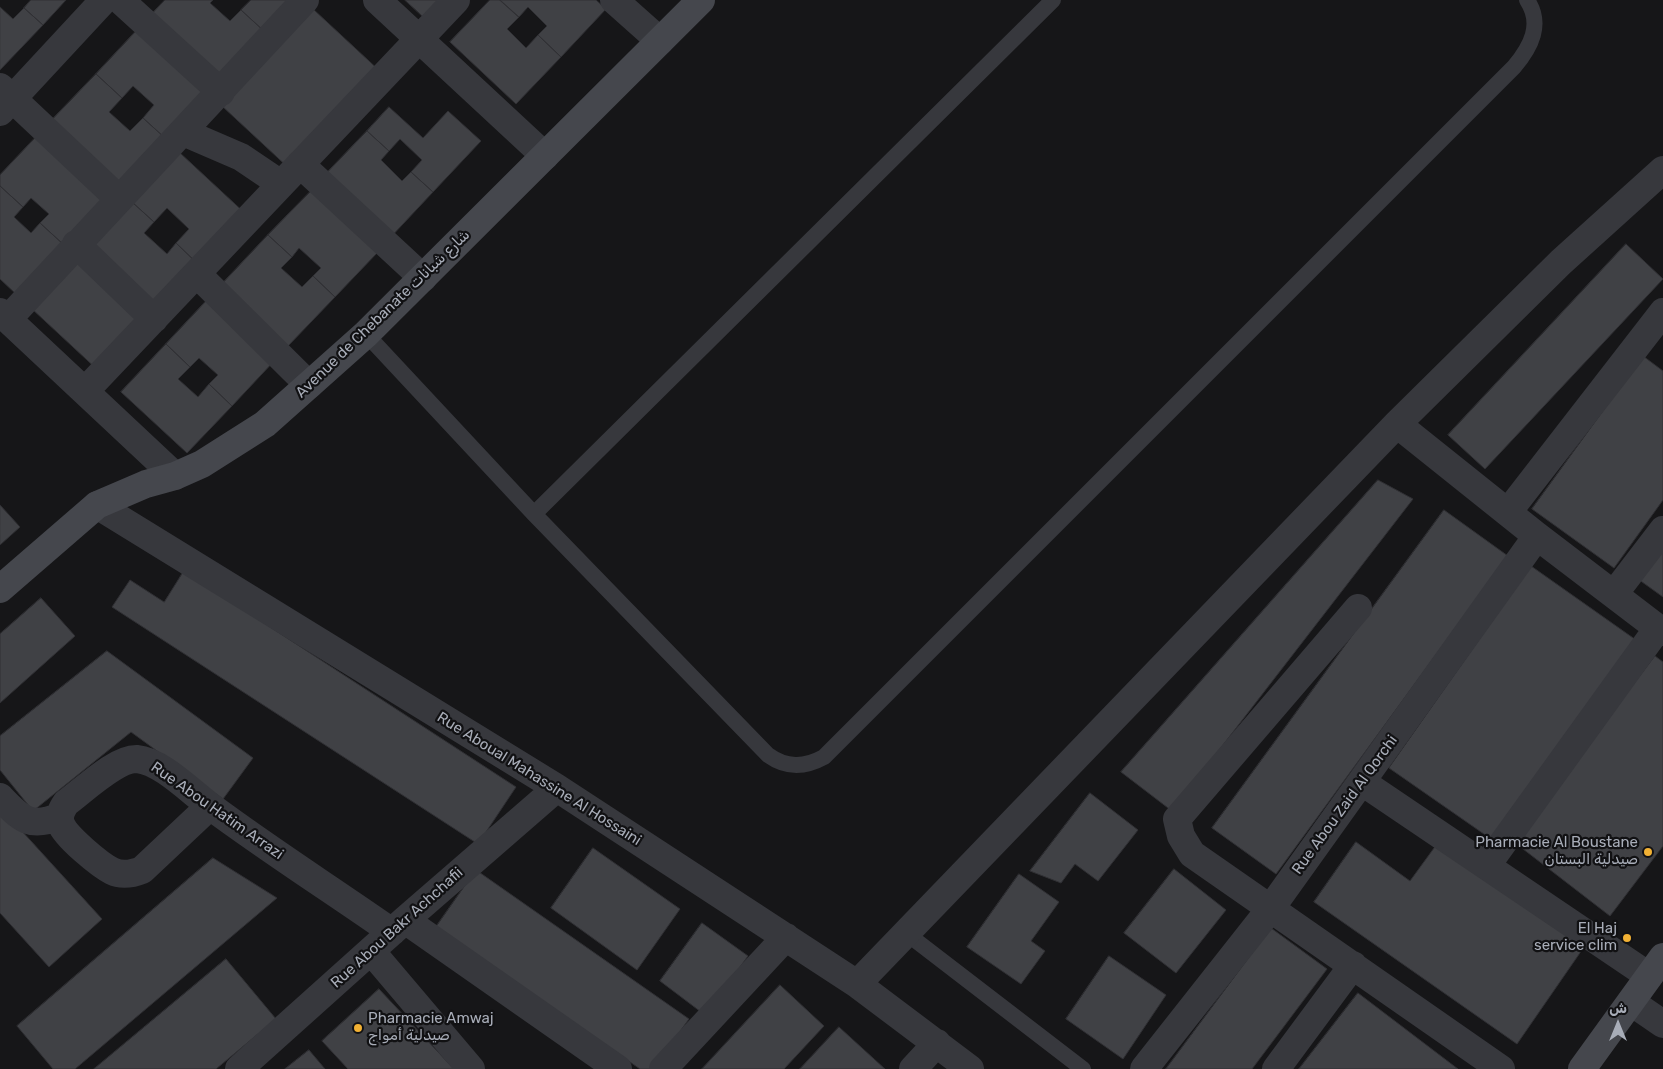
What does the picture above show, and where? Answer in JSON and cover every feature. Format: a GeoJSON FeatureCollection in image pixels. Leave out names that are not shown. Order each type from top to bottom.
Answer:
{"type":"FeatureCollection","features":[{"type":"Feature","properties":{"kind":"street"},"geometry":{"type":"LineString","coordinates":[[104,0],[4,99],[120,199]]}},
{"type":"Feature","properties":{"kind":"street"},"geometry":{"type":"LineString","coordinates":[[120,0],[221,92]]}},
{"type":"Feature","properties":{"kind":"street"},"geometry":{"type":"LineString","coordinates":[[175,476],[4,316],[120,199],[221,92],[304,0]]}},
{"type":"Feature","properties":{"kind":"street"},"geometry":{"type":"LineString","coordinates":[[377,0],[545,156]]}},
{"type":"Feature","properties":{"kind":"street"},"geometry":{"type":"LineString","coordinates":[[85,392],[456,0]]}},
{"type":"Feature","properties":{"kind":"street"},"geometry":{"type":"LineString","coordinates":[[614,0],[660,41]]}},
{"type":"Feature","properties":{"kind":"street","name":"Avenue de Chebanate شارع شبانات"},"geometry":{"type":"LineString","coordinates":[[0,589],[97,505],[146,484],[175,476],[202,464],[266,424],[366,334],[701,0]]}},
{"type":"Feature","properties":{"kind":"street"},"geometry":{"type":"LineString","coordinates":[[183,132],[241,157],[281,184]]}},
{"type":"Feature","properties":{"kind":"street"},"geometry":{"type":"LineString","coordinates":[[300,164],[423,278]]}},
{"type":"Feature","properties":{"kind":"street"},"geometry":{"type":"LineString","coordinates":[[857,984],[1396,424],[1561,262],[1663,170]]}},
{"type":"Feature","properties":{"kind":"street"},"geometry":{"type":"LineString","coordinates":[[76,244],[154,319]]}},
{"type":"Feature","properties":{"kind":"street"},"geometry":{"type":"LineString","coordinates":[[197,274],[310,385]]}},
{"type":"Feature","properties":{"kind":"street"},"geometry":{"type":"LineString","coordinates":[[1508,512],[1663,312]]}},
{"type":"Feature","properties":{"kind":"street"},"geometry":{"type":"LineString","coordinates":[[1396,424],[1537,536],[1660,630],[1487,864]]}},
{"type":"Feature","properties":{"kind":"street","name":"Rue Aboual Mahassine Al Hossaini"},"geometry":{"type":"LineString","coordinates":[[97,505],[557,788],[857,984],[970,1069]]}},
{"type":"Feature","properties":{"kind":"street"},"geometry":{"type":"LineString","coordinates":[[1614,594],[1663,530]]}},
{"type":"Feature","properties":{"kind":"street","name":"Rue Abou Zaid Al Qorchi"},"geometry":{"type":"LineString","coordinates":[[1144,1069],[1271,908],[1537,536]]}},
{"type":"Feature","properties":{"kind":"street"},"geometry":{"type":"LineString","coordinates":[[1358,608],[1177,819],[1181,836],[1192,854],[1501,1069]]}},
{"type":"Feature","properties":{"kind":"street","name":"Rue Abou Hatim Arrazi"},"geometry":{"type":"LineString","coordinates":[[60,816],[61,810],[66,803],[114,767],[125,761],[137,760],[150,763],[170,775],[210,806],[399,926],[618,1069]]}},
{"type":"Feature","properties":{"kind":"street"},"geometry":{"type":"LineString","coordinates":[[1362,782],[1487,864],[1656,967],[1582,1069]]}},
{"type":"Feature","properties":{"kind":"street","name":"Rue Abou Bakr Achchafii"},"geometry":{"type":"LineString","coordinates":[[239,1069],[557,788]]}},
{"type":"Feature","properties":{"kind":"street"},"geometry":{"type":"LineString","coordinates":[[0,797],[15,813],[32,822],[43,824],[60,816],[61,824],[67,833],[97,861],[113,872],[122,874],[132,874],[142,870],[186,831],[210,806]]}},
{"type":"Feature","properties":{"kind":"street"},"geometry":{"type":"LineString","coordinates":[[663,1069],[786,937]]}},
{"type":"Feature","properties":{"kind":"street"},"geometry":{"type":"LineString","coordinates":[[371,951],[471,1069]]}},
{"type":"Feature","properties":{"kind":"street"},"geometry":{"type":"LineString","coordinates":[[1276,1069],[1353,965]]}},
{"type":"Feature","properties":{"kind":"street"},"geometry":{"type":"LineString","coordinates":[[1631,1002],[1663,1024]]}},
{"type":"Feature","properties":{"kind":"street"},"geometry":{"type":"LineString","coordinates":[[913,1069],[937,1043]]}},
{"type":"Feature","properties":{"kind":"lane"},"geometry":{"type":"LineString","coordinates":[[534,514],[1053,0]]}},
{"type":"Feature","properties":{"kind":"lane"},"geometry":{"type":"LineString","coordinates":[[366,334],[534,514],[768,755],[779,762],[791,765],[814,762],[824,757],[1514,66],[1527,52],[1533,37],[1535,22],[1526,0]]}},
{"type":"Feature","properties":{"kind":"lane"},"geometry":{"type":"LineString","coordinates":[[906,933],[1083,1069]]}},
{"type":"Feature","properties":{"kind":"building"},"geometry":{"type":"Polygon","coordinates":[[[31,0],[66,0],[43,25],[24,8],[31,0]]]}},
{"type":"Feature","properties":{"kind":"building"},"geometry":{"type":"Polygon","coordinates":[[[165,0],[213,0],[210,3],[230,21],[241,10],[265,32],[218,81],[149,17],[165,0]]]}},
{"type":"Feature","properties":{"kind":"building"},"geometry":{"type":"Polygon","coordinates":[[[251,0],[295,0],[265,32],[241,10],[251,0]]]}},
{"type":"Feature","properties":{"kind":"building"},"geometry":{"type":"Polygon","coordinates":[[[405,0],[450,0],[429,22],[405,0]]]}},
{"type":"Feature","properties":{"kind":"building"},"geometry":{"type":"Polygon","coordinates":[[[490,0],[500,0],[519,17],[507,29],[526,48],[538,35],[561,57],[516,104],[450,42],[490,0]]]}},
{"type":"Feature","properties":{"kind":"building"},"geometry":{"type":"Polygon","coordinates":[[[500,0],[596,0],[606,9],[561,57],[538,35],[547,26],[528,7],[519,17],[500,0]]]}},
{"type":"Feature","properties":{"kind":"building"},"geometry":{"type":"Polygon","coordinates":[[[0,7],[13,19],[24,8],[43,25],[0,70],[0,7]]]}},
{"type":"Feature","properties":{"kind":"building"},"geometry":{"type":"Polygon","coordinates":[[[313,9],[383,74],[292,171],[222,106],[313,9]]]}},
{"type":"Feature","properties":{"kind":"building"},"geometry":{"type":"Polygon","coordinates":[[[139,28],[208,93],[165,138],[143,118],[154,105],[133,86],[122,98],[96,74],[139,28]]]}},
{"type":"Feature","properties":{"kind":"building"},"geometry":{"type":"Polygon","coordinates":[[[96,74],[122,98],[109,112],[130,131],[143,118],[165,138],[118,187],[49,123],[96,74]]]}},
{"type":"Feature","properties":{"kind":"building"},"geometry":{"type":"Polygon","coordinates":[[[389,107],[423,138],[448,111],[481,141],[433,192],[411,172],[422,160],[400,139],[389,151],[367,131],[389,107]]]}},
{"type":"Feature","properties":{"kind":"building"},"geometry":{"type":"Polygon","coordinates":[[[367,131],[389,151],[381,160],[402,181],[411,172],[433,192],[388,240],[322,178],[367,131]]]}},
{"type":"Feature","properties":{"kind":"building"},"geometry":{"type":"Polygon","coordinates":[[[37,136],[107,200],[64,245],[40,223],[49,214],[31,198],[23,207],[0,186],[0,175],[37,136]]]}},
{"type":"Feature","properties":{"kind":"building"},"geometry":{"type":"Polygon","coordinates":[[[179,152],[249,217],[201,267],[176,243],[189,229],[167,208],[154,222],[132,202],[179,152]]]}},
{"type":"Feature","properties":{"kind":"building"},"geometry":{"type":"Polygon","coordinates":[[[0,186],[23,207],[14,217],[31,233],[40,223],[64,245],[17,295],[0,279],[0,186]]]}},
{"type":"Feature","properties":{"kind":"building"},"geometry":{"type":"Polygon","coordinates":[[[312,190],[378,252],[335,297],[313,276],[321,268],[299,248],[292,257],[268,235],[312,190]]]}},
{"type":"Feature","properties":{"kind":"building"},"geometry":{"type":"Polygon","coordinates":[[[132,202],[154,222],[144,233],[167,254],[176,243],[201,267],[157,314],[87,248],[132,202]]]}},
{"type":"Feature","properties":{"kind":"building"},"geometry":{"type":"Polygon","coordinates":[[[268,235],[292,257],[281,268],[302,287],[313,276],[335,297],[288,346],[222,284],[268,235]]]}},
{"type":"Feature","properties":{"kind":"building"},"geometry":{"type":"Polygon","coordinates":[[[1626,244],[1663,279],[1485,469],[1448,435],[1626,244]]]}},
{"type":"Feature","properties":{"kind":"building"},"geometry":{"type":"Polygon","coordinates":[[[77,260],[146,325],[101,373],[31,308],[77,260]]]}},
{"type":"Feature","properties":{"kind":"building"},"geometry":{"type":"Polygon","coordinates":[[[210,297],[276,359],[232,406],[209,384],[218,375],[199,358],[190,367],[166,344],[210,297]]]}},
{"type":"Feature","properties":{"kind":"building"},"geometry":{"type":"Polygon","coordinates":[[[166,344],[190,367],[178,379],[198,397],[209,384],[232,406],[187,453],[121,392],[166,344]]]}},
{"type":"Feature","properties":{"kind":"building"},"geometry":{"type":"Polygon","coordinates":[[[1643,356],[1663,371],[1663,500],[1614,568],[1532,509],[1643,356]]]}},
{"type":"Feature","properties":{"kind":"building"},"geometry":{"type":"Polygon","coordinates":[[[1378,480],[1413,499],[1172,811],[1121,772],[1378,480]]]}},
{"type":"Feature","properties":{"kind":"building"},"geometry":{"type":"Polygon","coordinates":[[[0,505],[20,527],[0,545],[0,505]]]}},
{"type":"Feature","properties":{"kind":"building"},"geometry":{"type":"Polygon","coordinates":[[[1444,510],[1508,556],[1276,874],[1212,828],[1444,510]]]}},
{"type":"Feature","properties":{"kind":"building"},"geometry":{"type":"Polygon","coordinates":[[[1663,544],[1663,597],[1638,579],[1663,544]]]}},
{"type":"Feature","properties":{"kind":"building"},"geometry":{"type":"Polygon","coordinates":[[[1531,566],[1636,640],[1494,841],[1389,768],[1531,566]]]}},
{"type":"Feature","properties":{"kind":"building"},"geometry":{"type":"Polygon","coordinates":[[[184,571],[516,787],[478,844],[112,607],[130,580],[164,602],[184,571]]]}},
{"type":"Feature","properties":{"kind":"building"},"geometry":{"type":"Polygon","coordinates":[[[41,598],[75,636],[0,703],[0,634],[41,598]]]}},
{"type":"Feature","properties":{"kind":"building"},"geometry":{"type":"Polygon","coordinates":[[[107,651],[253,758],[223,799],[131,732],[33,811],[0,770],[0,736],[107,651]]]}},
{"type":"Feature","properties":{"kind":"building"},"geometry":{"type":"Polygon","coordinates":[[[1655,656],[1663,662],[1663,846],[1610,916],[1514,842],[1655,656]]]}},
{"type":"Feature","properties":{"kind":"building"},"geometry":{"type":"Polygon","coordinates":[[[1090,793],[1138,830],[1098,881],[1075,864],[1061,883],[1030,871],[1090,793]]]}},
{"type":"Feature","properties":{"kind":"building"},"geometry":{"type":"Polygon","coordinates":[[[0,807],[102,919],[49,967],[0,913],[0,807]]]}},
{"type":"Feature","properties":{"kind":"building"},"geometry":{"type":"Polygon","coordinates":[[[1356,842],[1410,881],[1437,844],[1584,947],[1517,1044],[1314,902],[1356,842]]]}},
{"type":"Feature","properties":{"kind":"building"},"geometry":{"type":"Polygon","coordinates":[[[593,848],[680,909],[637,970],[551,908],[593,848]]]}},
{"type":"Feature","properties":{"kind":"building"},"geometry":{"type":"Polygon","coordinates":[[[213,858],[277,898],[75,1069],[53,1069],[17,1026],[213,858]]]}},
{"type":"Feature","properties":{"kind":"building"},"geometry":{"type":"Polygon","coordinates":[[[1174,869],[1226,910],[1176,973],[1124,933],[1174,869]]]}},
{"type":"Feature","properties":{"kind":"building"},"geometry":{"type":"Polygon","coordinates":[[[476,870],[689,1019],[653,1069],[640,1069],[436,927],[476,870]]]}},
{"type":"Feature","properties":{"kind":"building"},"geometry":{"type":"Polygon","coordinates":[[[1019,874],[1059,902],[1031,941],[1045,951],[1021,984],[967,947],[1019,874]]]}},
{"type":"Feature","properties":{"kind":"building"},"geometry":{"type":"Polygon","coordinates":[[[702,923],[748,956],[705,1015],[660,981],[702,923]]]}},
{"type":"Feature","properties":{"kind":"building"},"geometry":{"type":"Polygon","coordinates":[[[1271,928],[1327,969],[1252,1069],[1166,1069],[1271,928]]]}},
{"type":"Feature","properties":{"kind":"building"},"geometry":{"type":"Polygon","coordinates":[[[1109,956],[1166,995],[1123,1059],[1066,1019],[1109,956]]]}},
{"type":"Feature","properties":{"kind":"building"},"geometry":{"type":"Polygon","coordinates":[[[226,959],[276,1019],[216,1069],[94,1069],[226,959]]]}},
{"type":"Feature","properties":{"kind":"building"},"geometry":{"type":"Polygon","coordinates":[[[780,985],[824,1026],[784,1069],[702,1069],[780,985]]]}},
{"type":"Feature","properties":{"kind":"building"},"geometry":{"type":"Polygon","coordinates":[[[379,989],[454,1069],[348,1069],[322,1041],[379,989]]]}},
{"type":"Feature","properties":{"kind":"building"},"geometry":{"type":"Polygon","coordinates":[[[1358,993],[1458,1069],[1299,1069],[1358,993]]]}},
{"type":"Feature","properties":{"kind":"building"},"geometry":{"type":"Polygon","coordinates":[[[839,1027],[885,1069],[800,1069],[839,1027]]]}},
{"type":"Feature","properties":{"kind":"building"},"geometry":{"type":"Polygon","coordinates":[[[309,1050],[325,1069],[285,1069],[309,1050]]]}},
{"type":"Feature","properties":{"kind":"place","name":"Pharmacie Al Boustane صيدلية البستان"},"geometry":{"type":"Point","coordinates":[1648,852]}},
{"type":"Feature","properties":{"kind":"place","name":"El Haj service clim"},"geometry":{"type":"Point","coordinates":[1627,938]}},
{"type":"Feature","properties":{"kind":"place","name":"Pharmacie Amwaj صيدلية أمواج"},"geometry":{"type":"Point","coordinates":[358,1028]}}]}
